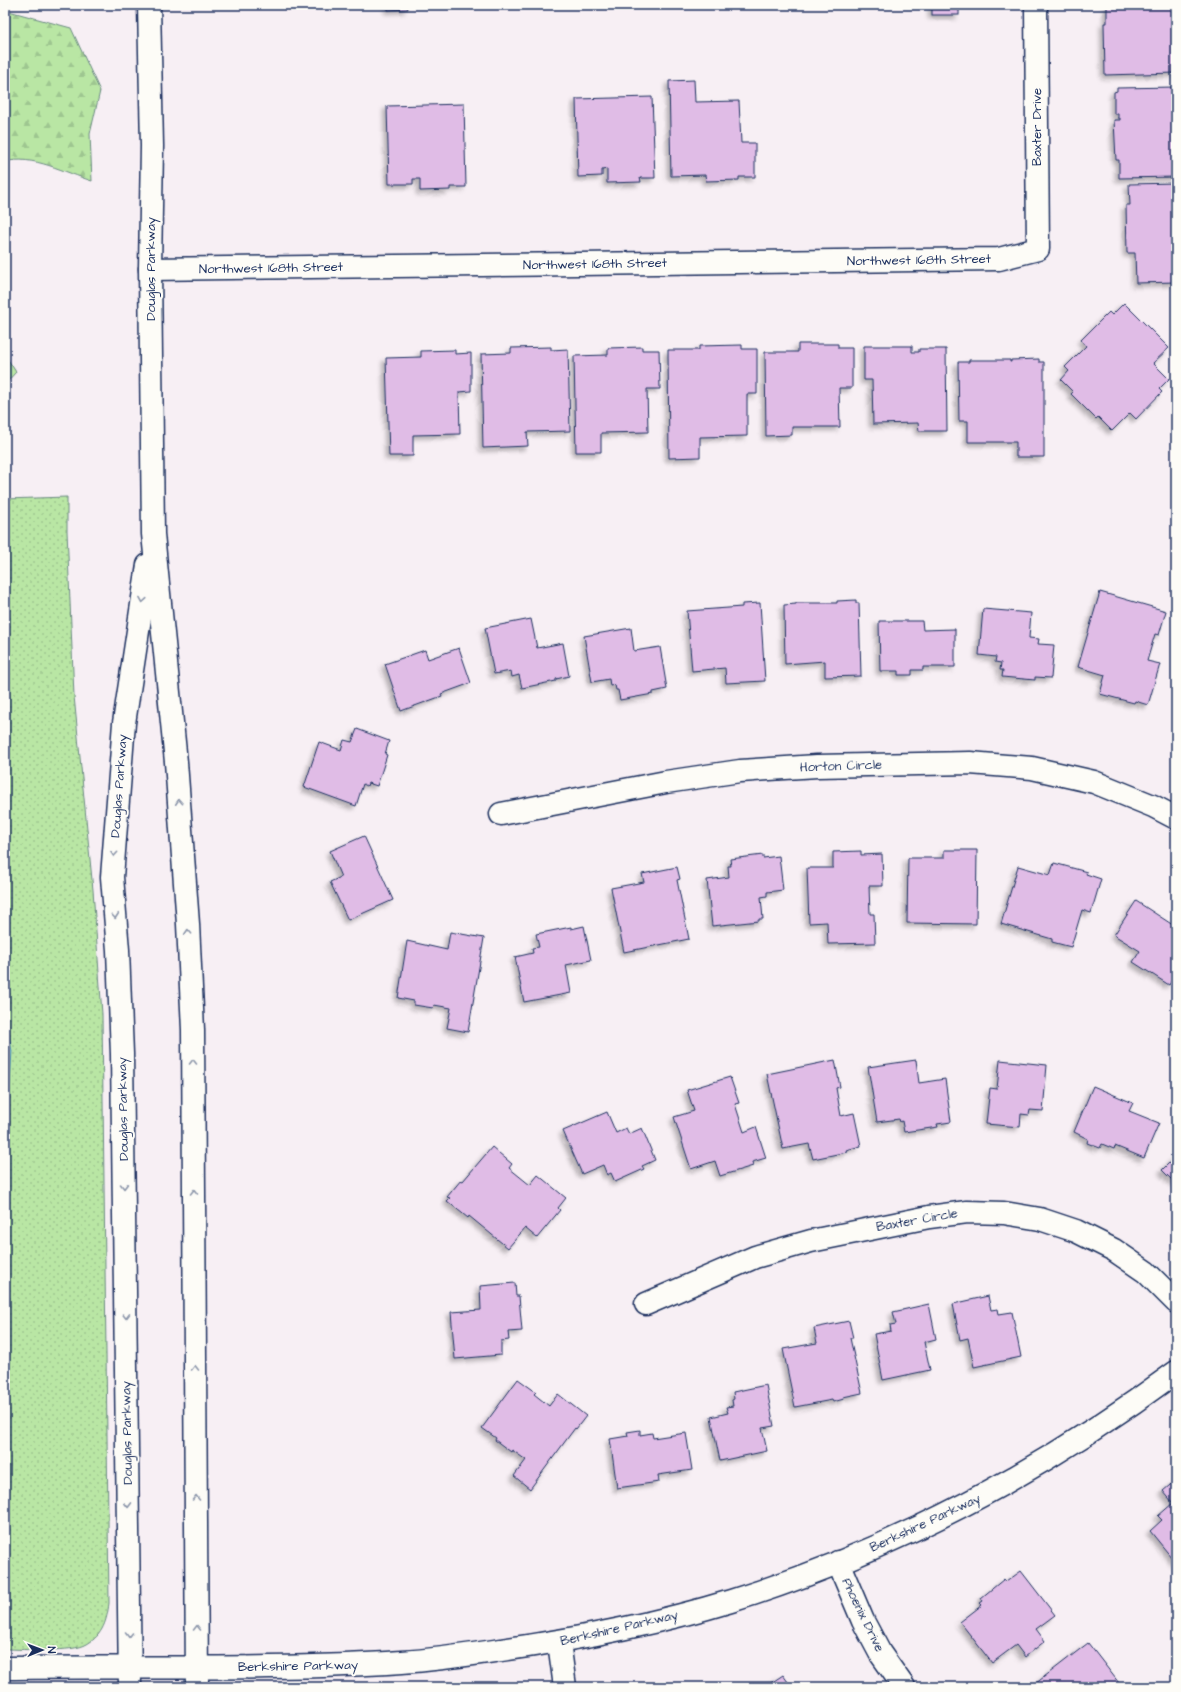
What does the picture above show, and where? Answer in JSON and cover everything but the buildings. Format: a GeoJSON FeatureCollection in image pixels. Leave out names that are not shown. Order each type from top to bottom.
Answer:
{"type":"FeatureCollection","features":[{"type":"Feature","properties":{"kind":"street","name":"Douglas Parkway"},"geometry":{"type":"LineString","coordinates":[[149,5],[152,146],[150,269],[153,534],[176,762],[188,924],[193,1030],[197,1677]]}},
{"type":"Feature","properties":{"kind":"street","name":"Baxter Drive"},"geometry":{"type":"LineString","coordinates":[[1036,5],[1038,249]]}},
{"type":"Feature","properties":{"kind":"street","name":"Northwest 168th Street"},"geometry":{"type":"LineString","coordinates":[[150,269],[999,259],[1038,249]]}},
{"type":"Feature","properties":{"kind":"street","name":"Douglas Parkway"},"geometry":{"type":"LineString","coordinates":[[130,1677],[122,1054],[118,950],[112,877],[124,723],[153,534]]}},
{"type":"Feature","properties":{"kind":"street","name":"Horton Circle"},"geometry":{"type":"LineString","coordinates":[[500,814],[666,782],[740,772],[817,766],[970,763],[1032,768],[1094,782],[1153,806],[1176,818]]}},
{"type":"Feature","properties":{"kind":"street","name":"Baxter Circle"},"geometry":{"type":"LineString","coordinates":[[646,1304],[755,1257],[810,1241],[929,1217],[967,1212],[1004,1213],[1040,1219],[1076,1231],[1114,1250],[1146,1272],[1176,1302]]}},
{"type":"Feature","properties":{"kind":"street","name":"Berkshire Parkway"},"geometry":{"type":"LineString","coordinates":[[5,1668],[130,1677],[197,1677],[446,1658],[559,1642],[633,1627],[729,1601],[838,1562],[911,1532],[987,1493],[1061,1451],[1132,1405],[1176,1372]]}},
{"type":"Feature","properties":{"kind":"street","name":"Phoenix Drive"},"geometry":{"type":"LineString","coordinates":[[838,1562],[862,1621],[880,1653],[904,1687]]}},
{"type":"Feature","properties":{"kind":"street"},"geometry":{"type":"LineString","coordinates":[[559,1642],[565,1687]]}},
{"type":"Feature","properties":{"kind":"green space"},"geometry":{"type":"Polygon","coordinates":[[[5,10],[71,28],[100,91],[90,134],[92,181],[38,162],[15,160],[5,162],[5,10]]]}},
{"type":"Feature","properties":{"kind":"green space"},"geometry":{"type":"Polygon","coordinates":[[[5,355],[16,372],[5,384],[5,355]]]}},
{"type":"Feature","properties":{"kind":"green space"},"geometry":{"type":"Polygon","coordinates":[[[67,497],[74,696],[93,890],[102,1014],[109,1603],[107,1615],[100,1632],[87,1644],[71,1649],[60,1650],[5,1649],[5,499],[67,497]]]}},
{"type":"Feature","properties":{"kind":"water"},"geometry":{"type":"Polygon","coordinates":[[[5,1017],[12,1051],[9,1098],[5,1110],[5,1017]]]}}]}
